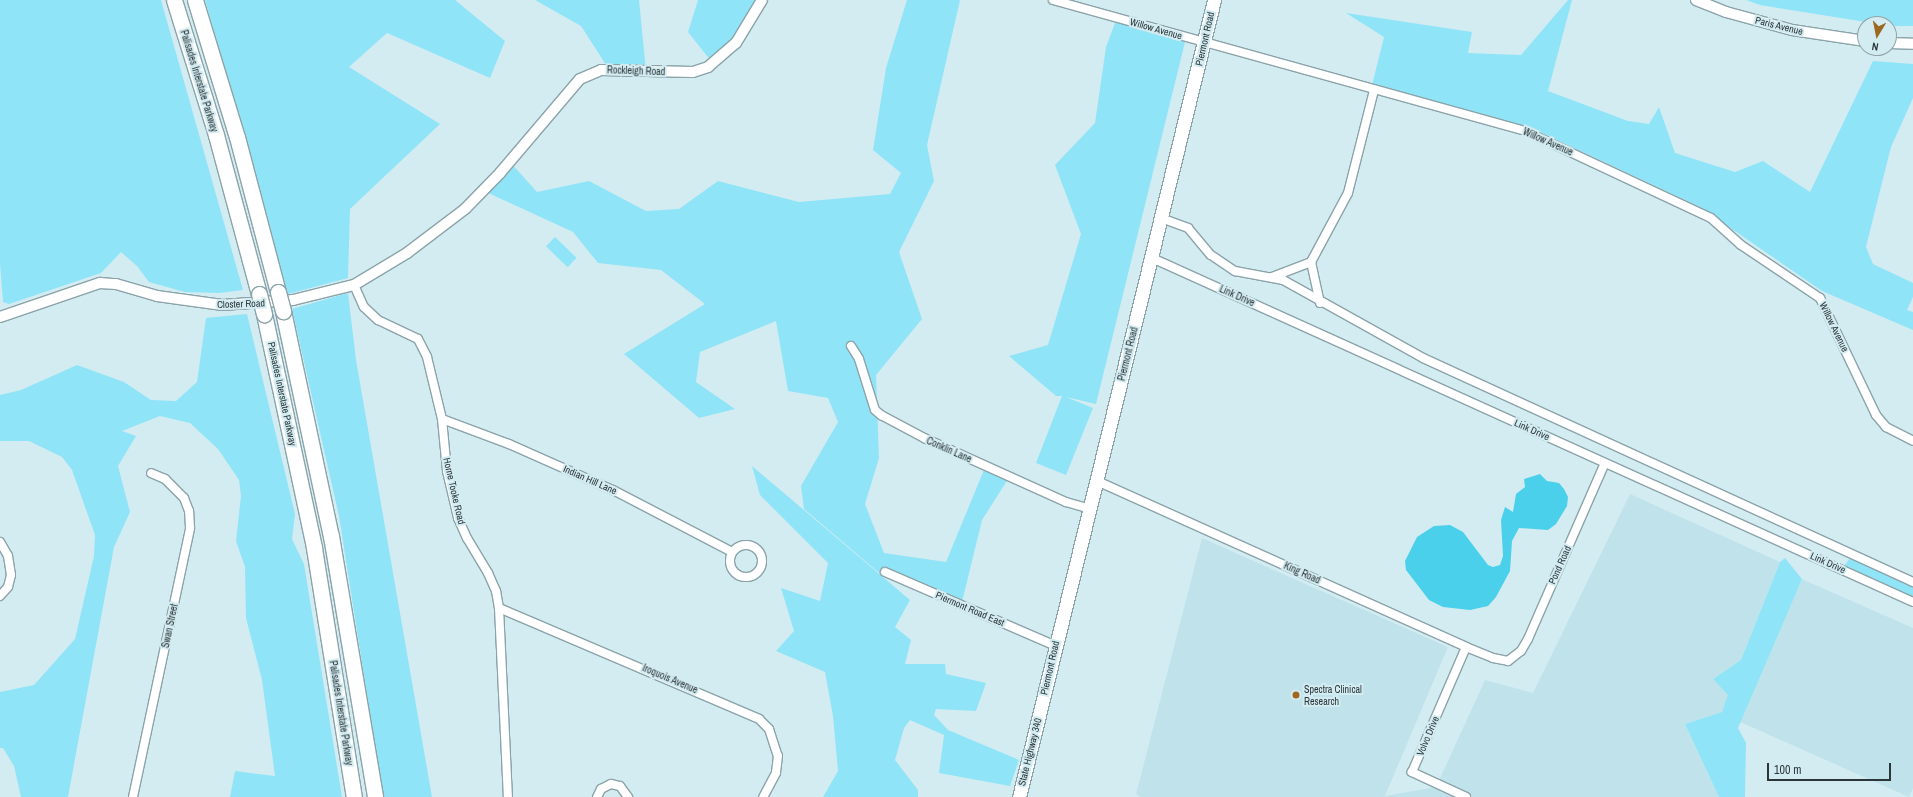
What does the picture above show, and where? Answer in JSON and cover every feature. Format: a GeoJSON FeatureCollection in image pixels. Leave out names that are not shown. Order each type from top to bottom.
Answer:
{"type":"FeatureCollection","features":[{"type":"Feature","properties":{"kind":"highway","name":"Palisades Interstate Parkway"},"geometry":{"type":"LineString","coordinates":[[174,0],[216,134],[264,314],[315,556],[354,797]]}},
{"type":"Feature","properties":{"kind":"highway","name":"Palisades Interstate Parkway"},"geometry":{"type":"LineString","coordinates":[[195,0],[237,137],[283,311],[332,543],[374,797]]}},
{"type":"Feature","properties":{"kind":"main road","name":"Piermont Road"},"geometry":{"type":"LineString","coordinates":[[1041,707],[1162,218],[1214,0]]}},
{"type":"Feature","properties":{"kind":"main road","name":"State Highway 340"},"geometry":{"type":"LineString","coordinates":[[1019,797],[1041,707]]}},
{"type":"Feature","properties":{"kind":"street","name":"Rockleigh Road"},"geometry":{"type":"LineString","coordinates":[[465,209],[500,173],[580,79],[601,70],[694,72],[708,67],[736,43],[762,0]]}},
{"type":"Feature","properties":{"kind":"street","name":"Willow Avenue"},"geometry":{"type":"LineString","coordinates":[[1053,0],[1526,131],[1711,218],[1741,245],[1820,298],[1876,415],[1886,427],[1913,441]]}},
{"type":"Feature","properties":{"kind":"street","name":"Paris Avenue"},"geometry":{"type":"LineString","coordinates":[[1696,0],[1726,12],[1792,30],[1857,40]]}},
{"type":"Feature","properties":{"kind":"street"},"geometry":{"type":"LineString","coordinates":[[1897,43],[1913,44]]}},
{"type":"Feature","properties":{"kind":"street"},"geometry":{"type":"LineString","coordinates":[[1272,278],[1311,262],[1348,193],[1374,90]]}},
{"type":"Feature","properties":{"kind":"street","name":"Closter Road"},"geometry":{"type":"LineString","coordinates":[[0,317],[100,284],[116,284],[157,296],[222,305],[293,300],[354,285],[407,253],[465,209]]}},
{"type":"Feature","properties":{"kind":"street"},"geometry":{"type":"LineString","coordinates":[[1162,218],[1188,228],[1211,255],[1235,271],[1272,278],[1290,284],[1320,303],[1397,345],[1453,372],[1913,582]]}},
{"type":"Feature","properties":{"kind":"street","name":"Link Drive"},"geometry":{"type":"LineString","coordinates":[[1152,258],[1913,602]]}},
{"type":"Feature","properties":{"kind":"street"},"geometry":{"type":"LineString","coordinates":[[1311,262],[1320,303]]}},
{"type":"Feature","properties":{"kind":"street","name":"Horne Tooke Road"},"geometry":{"type":"LineString","coordinates":[[354,285],[364,307],[378,320],[418,339],[426,357],[442,419],[448,471],[458,518],[467,538],[490,579],[499,608],[508,797]]}},
{"type":"Feature","properties":{"kind":"street","name":"Conklin Lane"},"geometry":{"type":"LineString","coordinates":[[851,346],[858,359],[875,410],[881,416],[924,438],[1059,499],[1090,509]]}},
{"type":"Feature","properties":{"kind":"street","name":"Indian Hill Lane"},"geometry":{"type":"LineString","coordinates":[[442,419],[509,444],[613,490],[732,552]]}},
{"type":"Feature","properties":{"kind":"street","name":"Pond Road"},"geometry":{"type":"LineString","coordinates":[[1508,661],[1521,650],[1528,639],[1605,463]]}},
{"type":"Feature","properties":{"kind":"street","name":"Swan Street"},"geometry":{"type":"LineString","coordinates":[[133,797],[190,528],[190,511],[184,498],[170,482],[151,473]]}},
{"type":"Feature","properties":{"kind":"street","name":"King Road"},"geometry":{"type":"LineString","coordinates":[[1097,481],[1466,647],[1493,658],[1508,661]]}},
{"type":"Feature","properties":{"kind":"street"},"geometry":{"type":"LineString","coordinates":[[0,542],[8,556],[11,575],[8,587],[0,596]]}},
{"type":"Feature","properties":{"kind":"street"},"geometry":{"type":"LineString","coordinates":[[746,545],[755,548],[762,556],[759,571],[750,577],[735,573],[730,563],[732,552],[746,545]]}},
{"type":"Feature","properties":{"kind":"street","name":"Piermont Road East"},"geometry":{"type":"LineString","coordinates":[[885,572],[1056,646]]}},
{"type":"Feature","properties":{"kind":"street","name":"Iroquois Avenue"},"geometry":{"type":"LineString","coordinates":[[499,608],[759,719],[772,735],[778,756],[776,773],[763,797]]}},
{"type":"Feature","properties":{"kind":"street","name":"Volvo Drive"},"geometry":{"type":"LineString","coordinates":[[1466,647],[1412,772],[1466,797]]}},
{"type":"Feature","properties":{"kind":"street"},"geometry":{"type":"LineString","coordinates":[[597,797],[601,789],[611,784],[620,786],[628,797]]}},
{"type":"Feature","properties":{"kind":"shaded area"},"geometry":{"type":"Polygon","coordinates":[[[0,0],[161,0],[243,290],[219,293],[185,292],[149,282],[137,266],[121,252],[101,273],[9,304],[3,302],[0,264],[0,0]]]}},
{"type":"Feature","properties":{"kind":"shaded area"},"geometry":{"type":"Polygon","coordinates":[[[205,0],[455,0],[505,41],[490,78],[387,33],[349,67],[440,124],[350,209],[348,278],[288,294],[205,0]]]}},
{"type":"Feature","properties":{"kind":"shaded area"},"geometry":{"type":"Polygon","coordinates":[[[535,0],[639,0],[646,71],[608,68],[581,26],[535,0]]]}},
{"type":"Feature","properties":{"kind":"shaded area"},"geometry":{"type":"Polygon","coordinates":[[[698,0],[759,0],[739,38],[711,61],[688,32],[698,0]]]}},
{"type":"Feature","properties":{"kind":"shaded area"},"geometry":{"type":"Polygon","coordinates":[[[907,0],[960,0],[927,145],[934,181],[899,252],[922,319],[876,375],[879,458],[865,504],[884,553],[946,562],[986,465],[1010,476],[982,520],[962,602],[898,573],[878,572],[804,509],[801,486],[838,422],[828,398],[788,391],[776,321],[700,352],[696,382],[735,409],[699,418],[624,354],[705,304],[661,270],[598,263],[573,232],[484,191],[510,162],[537,192],[589,181],[646,211],[679,209],[718,181],[799,202],[890,194],[901,173],[873,150],[886,68],[907,0]]]}},
{"type":"Feature","properties":{"kind":"shaded area"},"geometry":{"type":"Polygon","coordinates":[[[1568,0],[1572,0],[1548,91],[1628,121],[1649,124],[1659,107],[1675,153],[1735,172],[1763,161],[1810,192],[1873,61],[1913,64],[1913,98],[1891,147],[1866,247],[1873,264],[1913,283],[1913,297],[1907,310],[1913,312],[1913,330],[1822,291],[1700,207],[1538,131],[1371,89],[1384,37],[1346,13],[1472,32],[1468,53],[1521,55],[1568,0]]]}},
{"type":"Feature","properties":{"kind":"shaded area"},"geometry":{"type":"Polygon","coordinates":[[[1746,0],[1913,0],[1913,26],[1897,26],[1897,16],[1857,16],[1857,21],[1760,5],[1746,0]]]}},
{"type":"Feature","properties":{"kind":"shaded area"},"geometry":{"type":"Polygon","coordinates":[[[1118,15],[1186,38],[1096,404],[1066,397],[1093,408],[1066,475],[1036,463],[1062,396],[1056,396],[1009,356],[1048,345],[1081,234],[1055,165],[1095,123],[1106,47],[1118,15]]]}},
{"type":"Feature","properties":{"kind":"shaded area"},"geometry":{"type":"Polygon","coordinates":[[[555,237],[577,258],[568,267],[546,246],[555,237]]]}},
{"type":"Feature","properties":{"kind":"shaded area"},"geometry":{"type":"Polygon","coordinates":[[[348,293],[356,360],[432,797],[383,797],[339,516],[292,309],[348,293]]]}},
{"type":"Feature","properties":{"kind":"shaded area"},"geometry":{"type":"Polygon","coordinates":[[[247,314],[295,514],[292,539],[304,564],[342,797],[230,797],[235,771],[275,776],[262,680],[246,618],[245,567],[236,541],[241,496],[239,480],[218,449],[190,423],[160,416],[122,431],[136,436],[118,466],[130,512],[114,547],[68,797],[21,797],[14,766],[3,748],[0,748],[0,692],[34,685],[75,639],[94,556],[95,535],[72,470],[62,457],[29,441],[0,441],[0,395],[21,390],[77,365],[124,382],[151,400],[176,401],[197,382],[206,318],[247,314]]]}},
{"type":"Feature","properties":{"kind":"shaded area"},"geometry":{"type":"Polygon","coordinates":[[[752,466],[910,600],[895,627],[911,640],[905,664],[945,664],[946,674],[986,683],[976,711],[936,709],[934,715],[948,730],[1019,760],[1010,786],[939,773],[944,735],[910,720],[904,728],[895,760],[918,790],[918,797],[823,797],[838,771],[833,716],[825,672],[776,651],[794,631],[781,588],[820,601],[828,563],[760,495],[752,466]]]}},
{"type":"Feature","properties":{"kind":"shaded area"},"geometry":{"type":"Polygon","coordinates":[[[1540,474],[1547,481],[1559,483],[1568,497],[1567,506],[1556,524],[1548,530],[1519,528],[1512,541],[1510,571],[1496,597],[1488,606],[1470,610],[1443,607],[1429,600],[1406,570],[1405,561],[1417,537],[1434,526],[1450,525],[1463,532],[1488,565],[1493,567],[1500,565],[1503,556],[1501,520],[1505,507],[1513,512],[1516,494],[1525,487],[1524,479],[1540,474]]]}},
{"type":"Feature","properties":{"kind":"shaded area"},"geometry":{"type":"Polygon","coordinates":[[[1630,494],[1780,562],[1741,660],[1713,679],[1729,695],[1722,712],[1685,724],[1719,797],[1140,797],[1136,794],[1202,538],[1448,647],[1385,796],[1436,787],[1485,680],[1533,693],[1630,494]]]}},
{"type":"Feature","properties":{"kind":"shaded area"},"geometry":{"type":"Polygon","coordinates":[[[1785,558],[1802,579],[1738,728],[1746,743],[1745,797],[1719,797],[1685,724],[1722,712],[1728,695],[1713,679],[1741,660],[1780,562],[1785,558]]]}},
{"type":"Feature","properties":{"kind":"shaded area"},"geometry":{"type":"Polygon","coordinates":[[[1850,558],[1913,587],[1913,601],[1841,570],[1850,558]]]}},
{"type":"Feature","properties":{"kind":"shaded area"},"geometry":{"type":"Polygon","coordinates":[[[1802,579],[1913,628],[1913,788],[1909,797],[1738,721],[1802,579]]]}},
{"type":"Feature","properties":{"kind":"place","name":"Spectra Clinical Research"},"geometry":{"type":"Point","coordinates":[1296,695]}}]}
